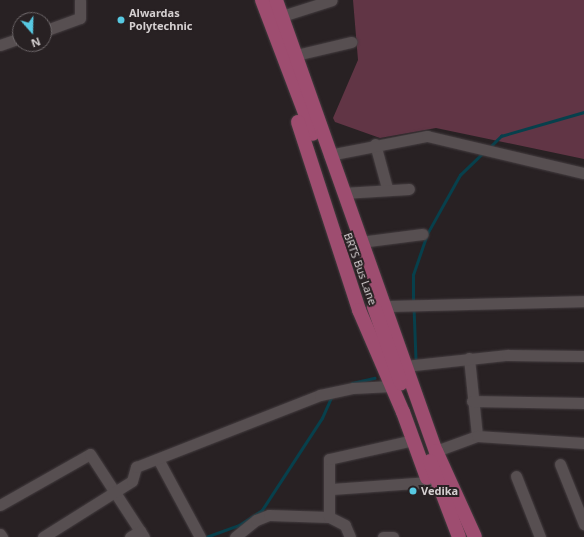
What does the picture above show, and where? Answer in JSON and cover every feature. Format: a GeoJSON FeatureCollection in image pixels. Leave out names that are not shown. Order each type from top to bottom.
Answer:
{"type":"FeatureCollection","features":[{"type":"Feature","properties":{"kind":"main road"},"geometry":{"type":"LineString","coordinates":[[255,0],[331,213],[359,310],[392,386],[449,537]]}},
{"type":"Feature","properties":{"kind":"main road","name":"BRTS Bus Lane"},"geometry":{"type":"LineString","coordinates":[[262,0],[459,537]]}},
{"type":"Feature","properties":{"kind":"main road"},"geometry":{"type":"LineString","coordinates":[[276,0],[329,155],[436,451],[475,537]]}},
{"type":"Feature","properties":{"kind":"street"},"geometry":{"type":"LineString","coordinates":[[52,28],[80,18],[80,0]]}},
{"type":"Feature","properties":{"kind":"street"},"geometry":{"type":"LineString","coordinates":[[282,16],[332,0]]}},
{"type":"Feature","properties":{"kind":"street"},"geometry":{"type":"LineString","coordinates":[[0,45],[12,41]]}},
{"type":"Feature","properties":{"kind":"street"},"geometry":{"type":"LineString","coordinates":[[296,55],[351,42]]}},
{"type":"Feature","properties":{"kind":"street"},"geometry":{"type":"LineString","coordinates":[[329,155],[375,144],[427,136],[584,173]]}},
{"type":"Feature","properties":{"kind":"street"},"geometry":{"type":"LineString","coordinates":[[375,144],[387,188]]}},
{"type":"Feature","properties":{"kind":"street"},"geometry":{"type":"LineString","coordinates":[[343,193],[387,188],[409,189]]}},
{"type":"Feature","properties":{"kind":"street"},"geometry":{"type":"LineString","coordinates":[[360,242],[422,234]]}},
{"type":"Feature","properties":{"kind":"street"},"geometry":{"type":"LineString","coordinates":[[384,306],[584,301]]}},
{"type":"Feature","properties":{"kind":"street"},"geometry":{"type":"LineString","coordinates":[[405,366],[469,358],[584,356]]}},
{"type":"Feature","properties":{"kind":"street"},"geometry":{"type":"LineString","coordinates":[[469,358],[472,402],[477,436]]}},
{"type":"Feature","properties":{"kind":"street"},"geometry":{"type":"LineString","coordinates":[[43,537],[132,481],[136,467],[336,391],[392,386]]}},
{"type":"Feature","properties":{"kind":"street"},"geometry":{"type":"LineString","coordinates":[[472,402],[584,403]]}},
{"type":"Feature","properties":{"kind":"street"},"geometry":{"type":"LineString","coordinates":[[436,451],[477,436],[584,443]]}},
{"type":"Feature","properties":{"kind":"street"},"geometry":{"type":"LineString","coordinates":[[329,517],[332,489],[329,459],[413,440]]}},
{"type":"Feature","properties":{"kind":"street"},"geometry":{"type":"LineString","coordinates":[[0,505],[85,454],[96,458],[142,534],[130,537]]}},
{"type":"Feature","properties":{"kind":"street"},"geometry":{"type":"LineString","coordinates":[[158,459],[200,537]]}},
{"type":"Feature","properties":{"kind":"street"},"geometry":{"type":"LineString","coordinates":[[560,464],[584,524]]}},
{"type":"Feature","properties":{"kind":"street"},"geometry":{"type":"LineString","coordinates":[[516,476],[540,537]]}},
{"type":"Feature","properties":{"kind":"street"},"geometry":{"type":"LineString","coordinates":[[332,489],[428,482]]}},
{"type":"Feature","properties":{"kind":"street"},"geometry":{"type":"LineString","coordinates":[[235,537],[256,520],[270,515],[329,517],[345,525],[350,537]]}},
{"type":"Feature","properties":{"kind":"street"},"geometry":{"type":"LineString","coordinates":[[383,537],[394,536]]}},
{"type":"Feature","properties":{"kind":"shaded area"},"geometry":{"type":"Polygon","coordinates":[[[353,0],[584,0],[584,159],[436,128],[380,138],[335,122],[333,118],[358,60],[353,0]]]}},
{"type":"Feature","properties":{"kind":"waterway"},"geometry":{"type":"LineString","coordinates":[[490,147],[501,136],[584,112]]}},
{"type":"Feature","properties":{"kind":"waterway"},"geometry":{"type":"LineString","coordinates":[[413,302],[413,275],[427,234],[460,175],[483,153]]}},
{"type":"Feature","properties":{"kind":"waterway"},"geometry":{"type":"LineString","coordinates":[[414,307],[416,359]]}},
{"type":"Feature","properties":{"kind":"waterway"},"geometry":{"type":"LineString","coordinates":[[352,383],[374,378]]}},
{"type":"Feature","properties":{"kind":"waterway"},"geometry":{"type":"LineString","coordinates":[[206,537],[239,525],[262,510],[322,418],[332,396]]}},
{"type":"Feature","properties":{"kind":"place","name":"Alwardas Polytechnic"},"geometry":{"type":"Point","coordinates":[121,20]}},
{"type":"Feature","properties":{"kind":"place","name":"Vedika"},"geometry":{"type":"Point","coordinates":[413,491]}}]}
